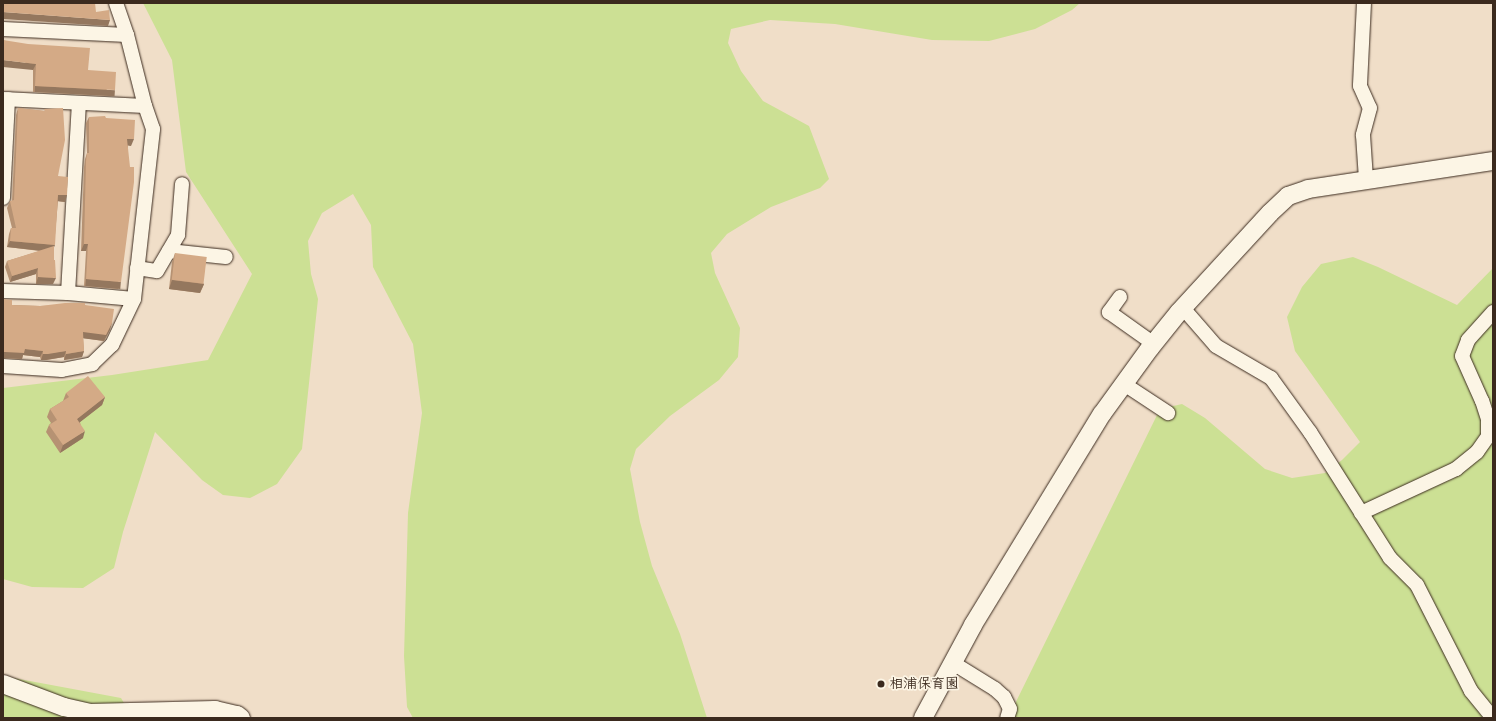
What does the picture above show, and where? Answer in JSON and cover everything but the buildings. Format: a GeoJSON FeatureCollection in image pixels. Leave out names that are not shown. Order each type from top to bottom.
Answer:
{"type":"FeatureCollection","features":[{"type":"Feature","properties":{"kind":"street"},"geometry":{"type":"LineString","coordinates":[[3,366],[62,370],[92,364],[112,346],[134,298],[153,129],[145,106],[128,35],[116,3]]}},
{"type":"Feature","properties":{"kind":"street"},"geometry":{"type":"LineString","coordinates":[[1364,3],[1360,86],[1370,108],[1363,135],[1366,179]]}},
{"type":"Feature","properties":{"kind":"street"},"geometry":{"type":"LineString","coordinates":[[3,29],[128,35]]}},
{"type":"Feature","properties":{"kind":"street"},"geometry":{"type":"LineString","coordinates":[[3,198],[6,99],[145,106]]}},
{"type":"Feature","properties":{"kind":"street"},"geometry":{"type":"LineString","coordinates":[[68,293],[80,103]]}},
{"type":"Feature","properties":{"kind":"street"},"geometry":{"type":"LineString","coordinates":[[923,718],[977,618],[1102,414],[1183,308],[1270,213],[1288,196],[1308,190],[1366,179],[1493,161]]}},
{"type":"Feature","properties":{"kind":"street"},"geometry":{"type":"LineString","coordinates":[[137,268],[157,271],[178,235],[182,184]]}},
{"type":"Feature","properties":{"kind":"street"},"geometry":{"type":"LineString","coordinates":[[169,251],[226,257]]}},
{"type":"Feature","properties":{"kind":"street"},"geometry":{"type":"LineString","coordinates":[[3,291],[68,293],[134,298]]}},
{"type":"Feature","properties":{"kind":"street"},"geometry":{"type":"LineString","coordinates":[[1120,297],[1110,312],[1154,344]]}},
{"type":"Feature","properties":{"kind":"street"},"geometry":{"type":"LineString","coordinates":[[1183,308],[1216,346],[1271,378],[1310,432],[1390,558],[1417,585],[1471,691],[1493,718]]}},
{"type":"Feature","properties":{"kind":"street"},"geometry":{"type":"LineString","coordinates":[[1361,513],[1456,469],[1476,452],[1488,436],[1488,419],[1482,401],[1462,356],[1468,340],[1493,312]]}},
{"type":"Feature","properties":{"kind":"street"},"geometry":{"type":"LineString","coordinates":[[1124,384],[1168,413]]}},
{"type":"Feature","properties":{"kind":"street"},"geometry":{"type":"LineString","coordinates":[[953,664],[995,689],[1004,697],[1010,709],[1007,718]]}},
{"type":"Feature","properties":{"kind":"street"},"geometry":{"type":"LineString","coordinates":[[3,684],[64,707],[89,713],[215,710],[237,715],[241,718]]}},
{"type":"Feature","properties":{"kind":"green space"},"geometry":{"type":"Polygon","coordinates":[[[143,3],[1080,3],[1072,10],[1035,29],[989,41],[932,40],[835,24],[770,20],[731,29],[728,43],[741,71],[763,101],[809,126],[829,179],[820,188],[771,207],[727,234],[711,253],[715,273],[740,328],[738,357],[719,380],[670,416],[636,449],[630,469],[640,522],[652,566],[680,634],[707,718],[413,718],[407,707],[404,656],[408,513],[422,413],[413,344],[373,267],[371,225],[353,194],[322,213],[308,241],[311,274],[318,299],[302,449],[277,484],[250,498],[223,495],[202,480],[155,432],[123,532],[114,568],[83,588],[32,587],[3,579],[3,388],[112,375],[208,360],[252,274],[186,172],[172,60],[143,3]]]}},
{"type":"Feature","properties":{"kind":"green space"},"geometry":{"type":"Polygon","coordinates":[[[1353,257],[1378,267],[1457,305],[1493,268],[1493,718],[1008,718],[1160,409],[1182,404],[1205,418],[1265,469],[1292,478],[1325,473],[1342,460],[1360,442],[1295,351],[1287,317],[1302,287],[1321,264],[1353,257]]]}},
{"type":"Feature","properties":{"kind":"green space"},"geometry":{"type":"Polygon","coordinates":[[[3,676],[121,698],[133,718],[3,718],[3,676]]]}},
{"type":"Feature","properties":{"kind":"place","name":"相浦保育園"},"geometry":{"type":"Point","coordinates":[881,684]}}]}
